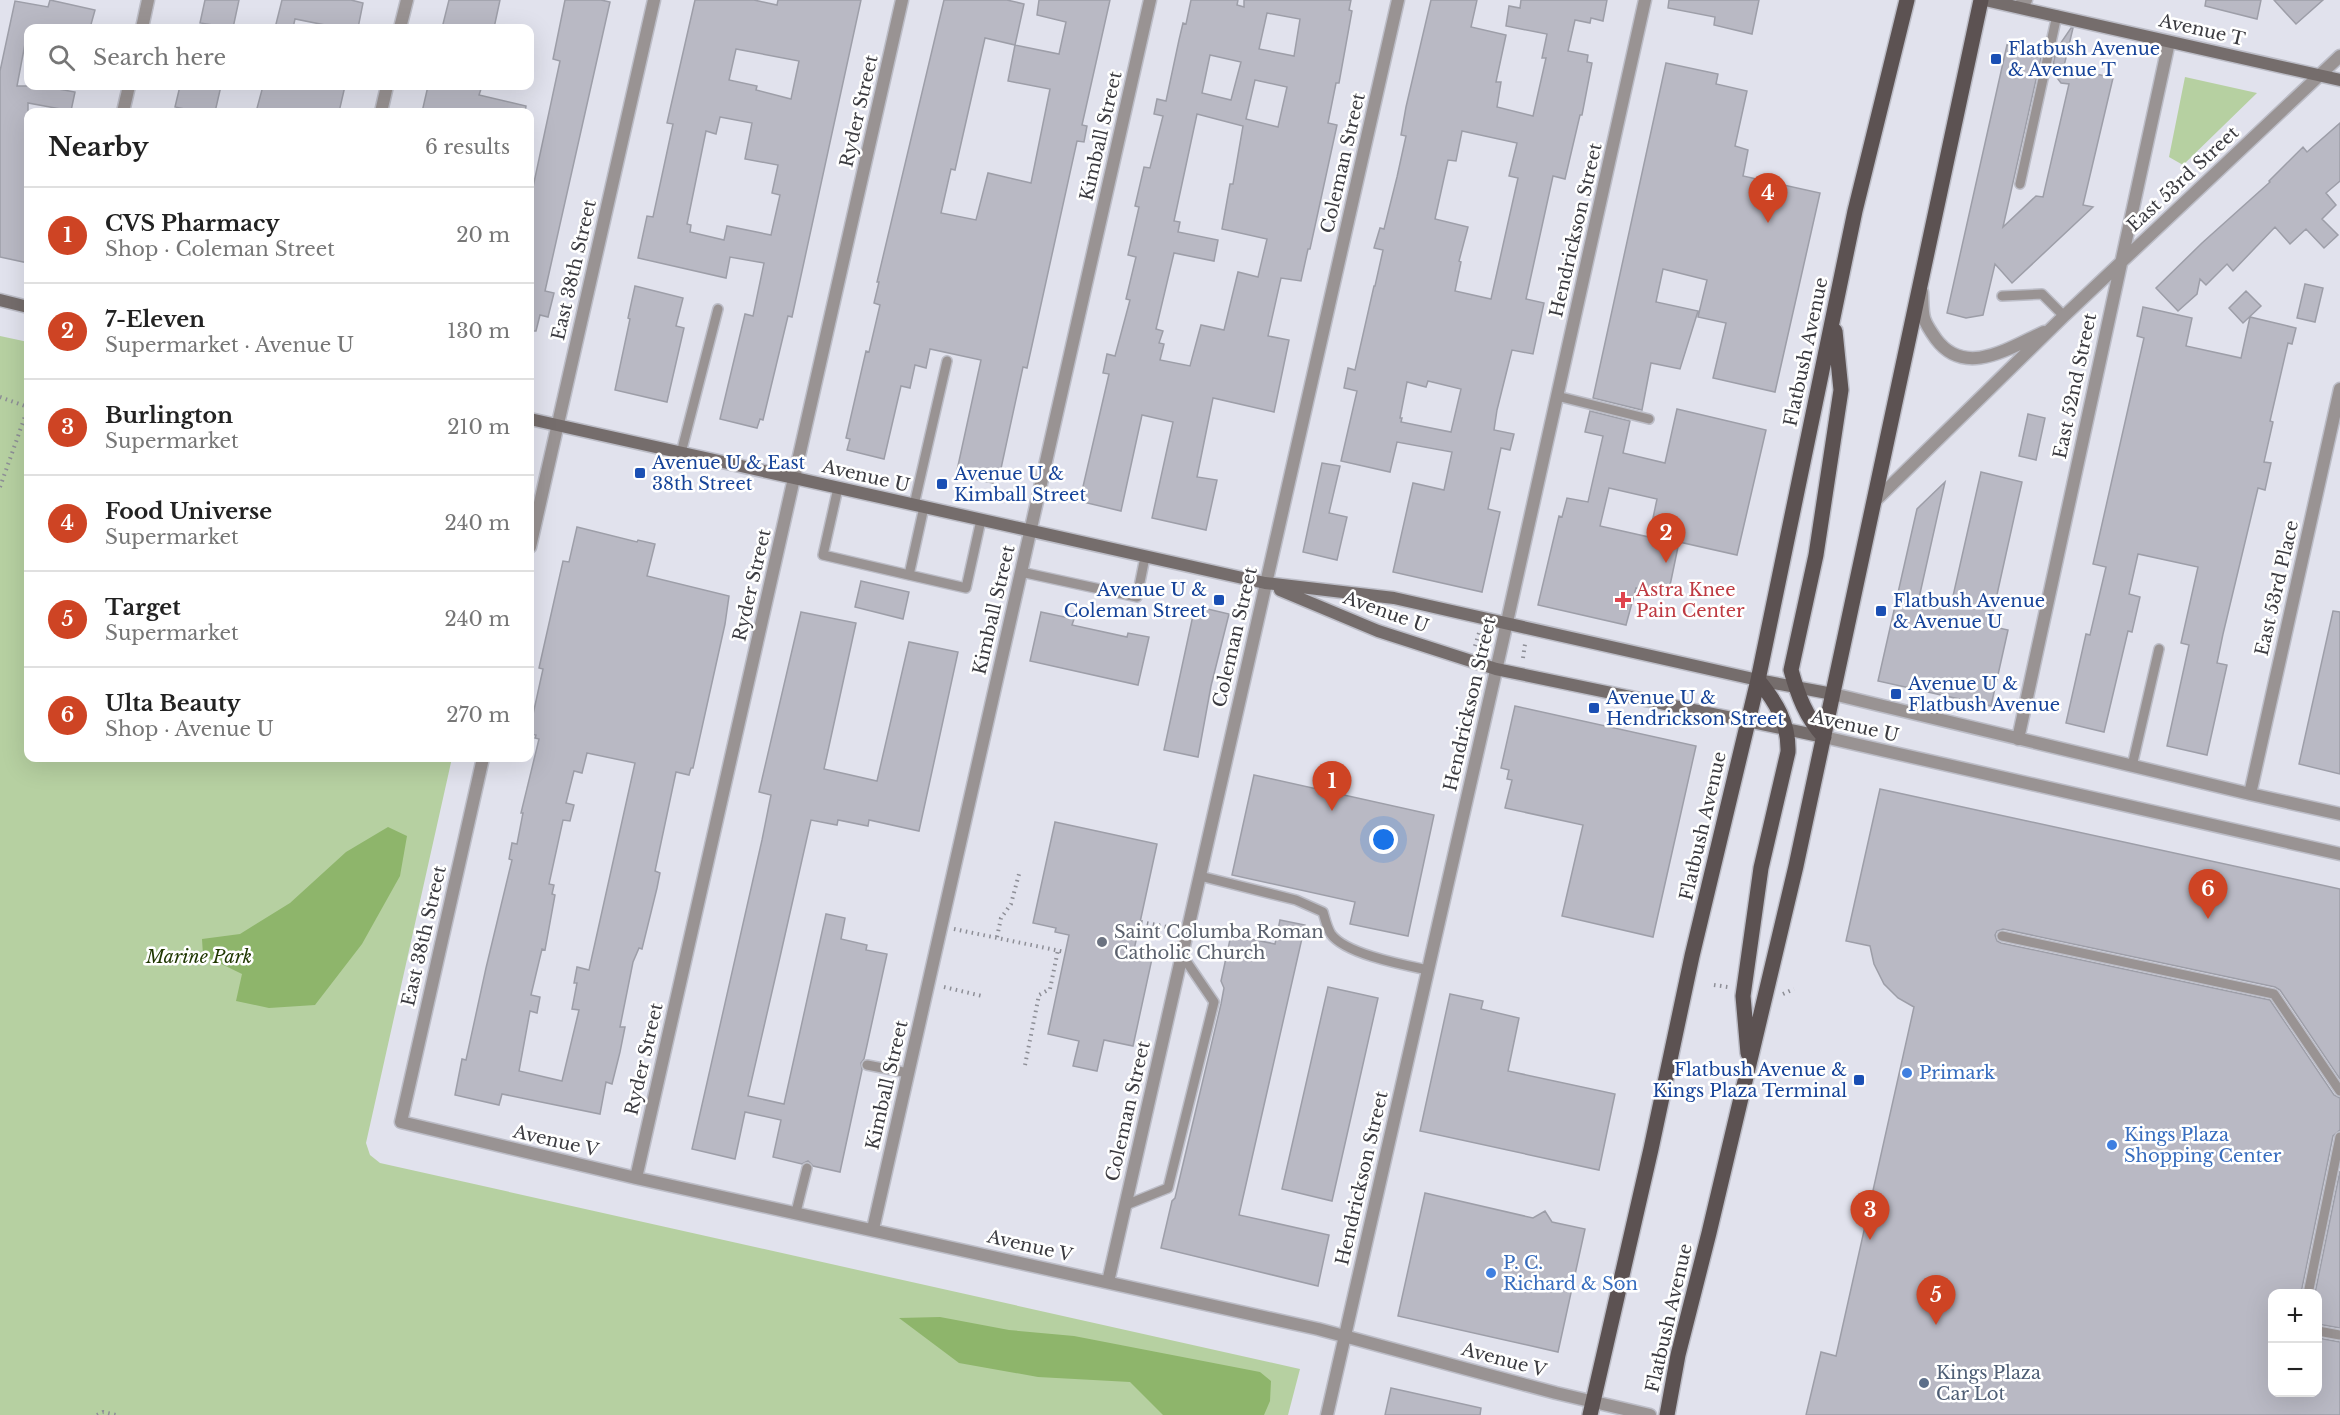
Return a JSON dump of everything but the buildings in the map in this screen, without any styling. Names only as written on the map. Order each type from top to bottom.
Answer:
[{"type":"main road","name":"Flatbush Avenue","points":[[1592,1408],[1692,956],[1758,680],[1855,211],[1907,0]]},
{"type":"main road","name":"Flatbush Avenue","points":[[1666,1415],[1678,1355],[1749,1065],[1824,737],[1876,500],[1921,276],[1983,0]]},
{"type":"main road","name":"Avenue T","points":[[1983,0],[2022,3],[2057,15],[2340,80]]},
{"type":"main road","points":[[0,300],[24,306]]},
{"type":"main road","points":[[1824,737],[1809,721],[1795,687],[1791,670],[1816,555],[1841,390],[1834,316]]},
{"type":"main road","name":"Avenue U","points":[[534,420],[1265,583],[1394,598],[1758,680],[1833,694]]},
{"type":"main road","name":"Avenue U","points":[[1265,583],[1378,631],[1496,669],[1824,737]]},
{"type":"main road","points":[[1749,1065],[1743,996],[1761,868],[1788,752],[1786,728],[1775,703],[1758,680]]},
{"type":"street","points":[[143,24],[148,0]]},
{"type":"street","points":[[401,24],[407,0]]},
{"type":"street","name":"East 38th Street","points":[[534,529],[654,0]]},
{"type":"street","name":"Ryder Street","points":[[636,1178],[902,0]]},
{"type":"street","name":"Kimball Street","points":[[873,1229],[1150,0]]},
{"type":"street","name":"Coleman Street","points":[[1108,1282],[1398,0]]},
{"type":"street","name":"Hendrickson Street","points":[[1327,1415],[1645,0]]},
{"type":"street","name":"East 52nd Street","points":[[2018,738],[2169,42]]},
{"type":"street","name":"East 53rd Street","points":[[1876,500],[2050,329],[2340,56]]},
{"type":"street","points":[[124,108],[128,90]]},
{"type":"street","points":[[382,108],[386,90]]},
{"type":"street","name":"East 53rd Street","points":[[1921,276],[1923,320],[1946,351],[1967,360],[1994,354],[2050,329]]},
{"type":"street","name":"East 53rd Place","points":[[2250,794],[2340,389]]},
{"type":"street","name":"Avenue U","points":[[1833,694],[2340,814]]},
{"type":"street","name":"Avenue U","points":[[1824,737],[2340,854]]},
{"type":"street","name":"East 38th Street","points":[[401,1122],[482,762]]},
{"type":"street","name":"Avenue V","points":[[401,1122],[636,1178],[1345,1335],[1592,1408],[1650,1415]]},
{"type":"lane","points":[[2020,184],[2057,15]]},
{"type":"lane","points":[[2002,296],[2042,294],[2064,316]]},
{"type":"lane","points":[[681,453],[718,309]]},
{"type":"lane","points":[[909,575],[919,506],[947,361]]},
{"type":"lane","points":[[1557,396],[1649,418]]},
{"type":"lane","points":[[838,488],[823,555],[966,588],[981,520]]},
{"type":"lane","points":[[1021,572],[1137,597],[1145,557]]},
{"type":"lane","points":[[2132,766],[2159,649]]},
{"type":"lane","points":[[1200,876],[1296,900],[1323,912],[1331,934],[1344,945],[1391,962],[1428,970]]},
{"type":"lane","points":[[2002,936],[2274,994],[2340,1091]]},
{"type":"lane","points":[[1126,1205],[1167,1188],[1214,1002],[1182,955]]},
{"type":"lane","points":[[867,1065],[908,1073]]},
{"type":"lane","points":[[2309,1289],[2340,1137]]},
{"type":"lane","points":[[796,1212],[807,1168]]},
{"type":"lane","points":[[2322,1332],[2340,1335]]},
{"type":"path","points":[[0,398],[24,406]]},
{"type":"path","points":[[0,487],[24,418]]},
{"type":"path","points":[[1474,647],[1479,633]]},
{"type":"path","points":[[1523,658],[1525,644]]},
{"type":"path","points":[[997,937],[1001,918],[1011,904],[1019,874]]},
{"type":"path","points":[[1141,922],[1187,932]]},
{"type":"path","points":[[941,926],[1065,952]]},
{"type":"path","points":[[1025,1065],[1039,994],[1050,989],[1058,950]]},
{"type":"path","points":[[928,983],[982,996]]},
{"type":"path","points":[[1714,985],[1730,988]]},
{"type":"path","points":[[1782,994],[1794,989]]},
{"type":"path","points":[[97,1415],[103,1413],[116,1415]]},
{"type":"green space","points":[[2185,77],[2257,93],[2183,165],[2169,157]]},
{"type":"green space","name":"Marine Park","points":[[0,336],[24,341],[24,762],[451,762],[366,1143],[370,1155],[380,1163],[1300,1369],[1288,1415],[0,1415]]},
{"type":"green space","points":[[388,827],[407,836],[400,876],[362,944],[315,1005],[269,1008],[236,1001],[242,974],[203,955],[202,939],[240,934],[290,903],[346,852]]},
{"type":"green space","points":[[940,1317],[1009,1330],[1074,1336],[1260,1372],[1271,1381],[1270,1401],[1264,1415],[1163,1415],[1130,1382],[1038,1377],[959,1363],[899,1318]]},
{"type":"place","name":"Flatbush Avenue & Avenue T","points":[[1996,59]]},
{"type":"place","name":"Food Universe","points":[[1768,223]]},
{"type":"place","name":"Avenue U & East 38th Street","points":[[640,473]]},
{"type":"place","name":"Avenue U & Kimball Street","points":[[942,484]]},
{"type":"place","name":"7-Eleven","points":[[1666,563]]},
{"type":"place","name":"Avenue U & Coleman Street","points":[[1219,600]]},
{"type":"place","name":"Astra Knee Pain Center","points":[[1623,600]]},
{"type":"place","name":"Flatbush Avenue & Avenue U","points":[[1881,611]]},
{"type":"place","name":"Avenue U & Flatbush Avenue","points":[[1896,694]]},
{"type":"place","name":"Avenue U & Hendrickson Street","points":[[1594,708]]},
{"type":"place","name":"CVS Pharmacy","points":[[1332,811]]},
{"type":"place","name":"Ulta Beauty","points":[[2208,919]]},
{"type":"place","name":"Saint Columba Roman Catholic Church","points":[[1102,942]]},
{"type":"place","name":"Primark","points":[[1907,1073]]},
{"type":"place","name":"Flatbush Avenue & Kings Plaza Terminal","points":[[1859,1080]]},
{"type":"place","name":"Kings Plaza Shopping Center","points":[[2112,1145]]},
{"type":"place","name":"Burlington","points":[[1870,1240]]},
{"type":"place","name":"P. C. Richard & Son","points":[[1491,1273]]},
{"type":"place","name":"Target","points":[[1936,1325]]},
{"type":"place","name":"Kings Plaza Car Lot","points":[[1924,1383]]}]
